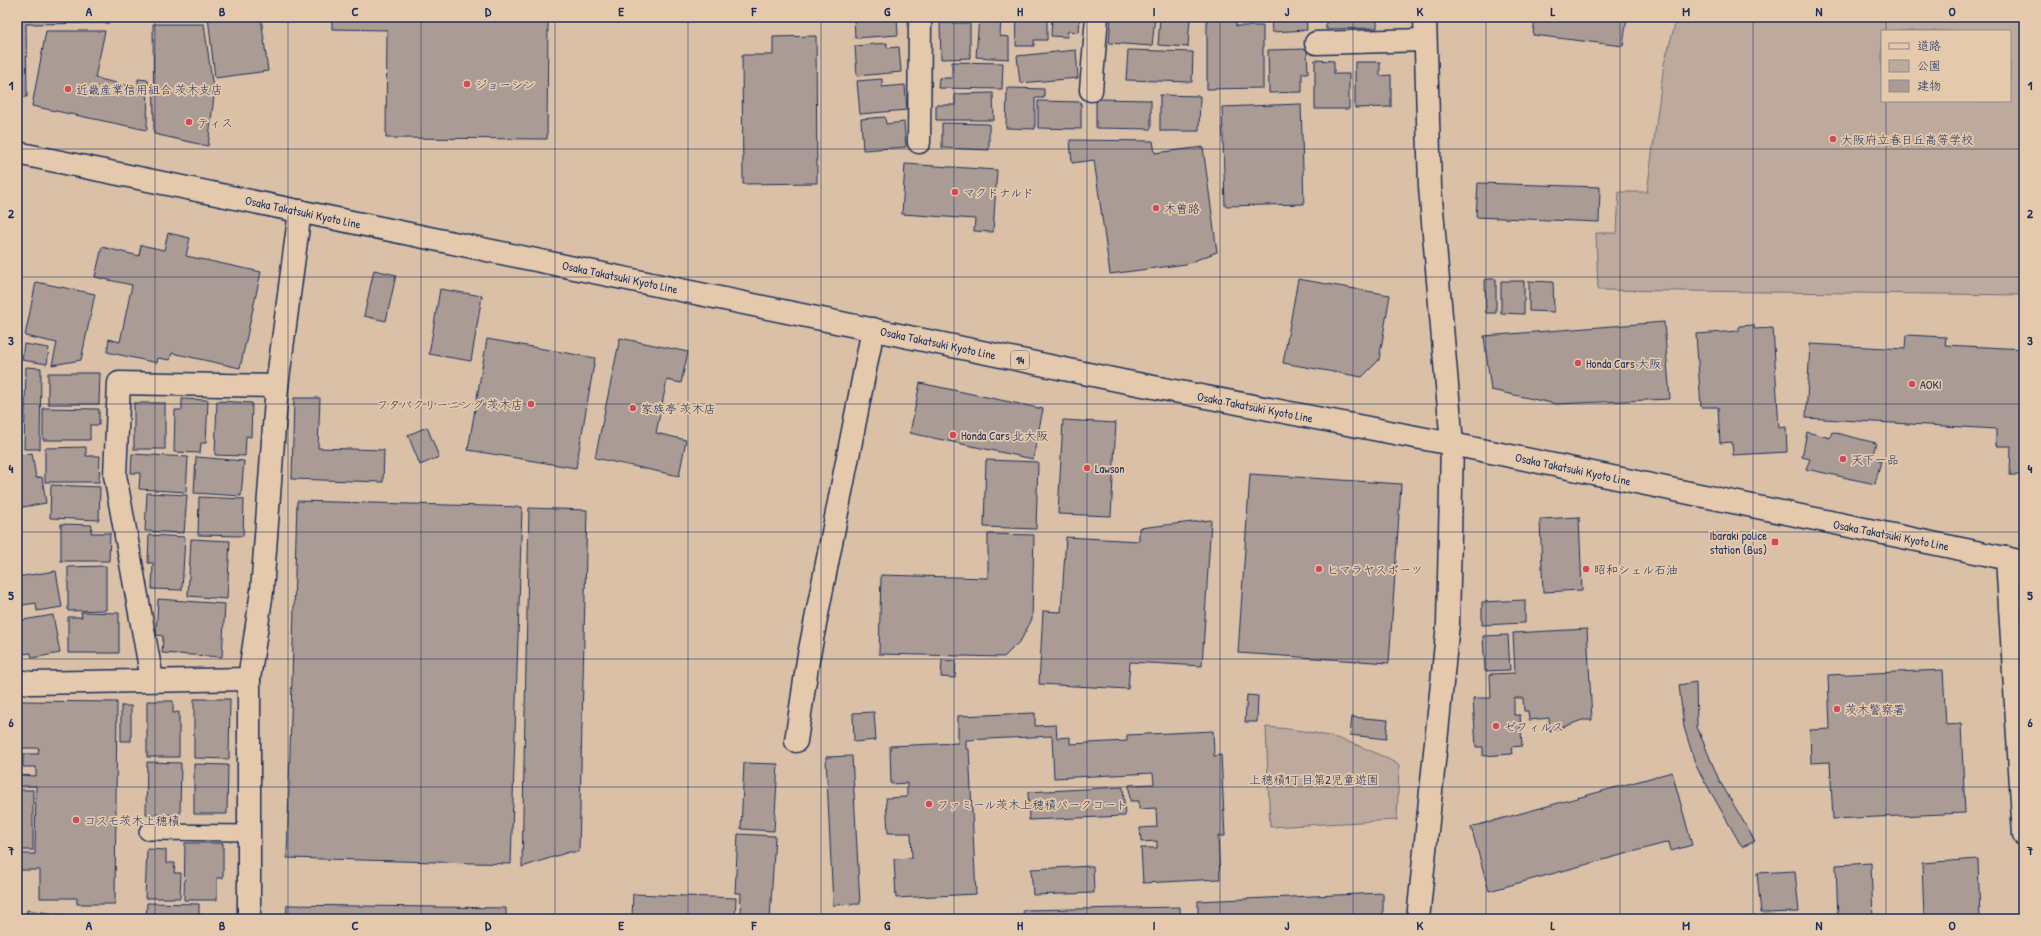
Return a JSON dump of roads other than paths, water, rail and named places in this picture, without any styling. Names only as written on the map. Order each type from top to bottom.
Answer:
[{"type":"street","points":[[919,142],[920,20],[922,17]]},
{"type":"street","points":[[1091,90],[1097,17]]},
{"type":"street","points":[[1418,919],[1448,624],[1452,444],[1430,187],[1425,17]]},
{"type":"street","points":[[1316,43],[1425,40]]},
{"type":"street","name":"Osaka Takatsuki Kyoto Line","points":[[17,153],[1122,381],[1452,444],[2016,560]]},
{"type":"street","points":[[249,919],[249,679],[262,591],[277,386],[300,211]]},
{"type":"street","points":[[796,741],[808,660],[873,329]]},
{"type":"street","points":[[152,679],[115,475],[119,383],[277,386]]},
{"type":"street","points":[[2016,560],[2024,835]]},
{"type":"street","points":[[17,681],[31,683],[152,679],[249,679]]},
{"type":"lane","points":[[147,832],[249,833]]},
{"type":"place","name":"ジョーシン","points":[[467,84]]},
{"type":"place","name":"近畿産業信用組合 茨木支店","points":[[68,89]]},
{"type":"place","name":"ティス","points":[[189,122]]},
{"type":"place","name":"大阪府立春日丘高等学校","points":[[1833,139]]},
{"type":"place","name":"マクドナルド","points":[[955,192]]},
{"type":"place","name":"木曽路","points":[[1156,208]]},
{"type":"place","name":"Honda Cars 大阪","points":[[1578,363]]},
{"type":"place","name":"AOKI","points":[[1912,384]]},
{"type":"place","name":"フタバクリーニング 茨木店","points":[[531,404]]},
{"type":"place","name":"家族亭 茨木店","points":[[633,408]]},
{"type":"place","name":"Honda Cars 北大阪","points":[[953,435]]},
{"type":"place","name":"天下一品","points":[[1843,459]]},
{"type":"place","name":"Lawson","points":[[1087,468]]},
{"type":"place","name":"Ibaraki police station (Bus)","points":[[1775,542]]},
{"type":"place","name":"ヒマラヤスポーツ","points":[[1319,569]]},
{"type":"place","name":"昭和シェル石油","points":[[1586,569]]},
{"type":"place","name":"茨木警察署","points":[[1837,709]]},
{"type":"place","name":"ゼフィルス","points":[[1496,726]]},
{"type":"place","name":"ファミール茨木上穂積パークコート","points":[[929,804]]},
{"type":"place","name":"コスモ茨木上穂積","points":[[76,820]]},
{"type":"park label","name":"上穂積1丁目第2児童遊園","points":[[1314,779]]}]
